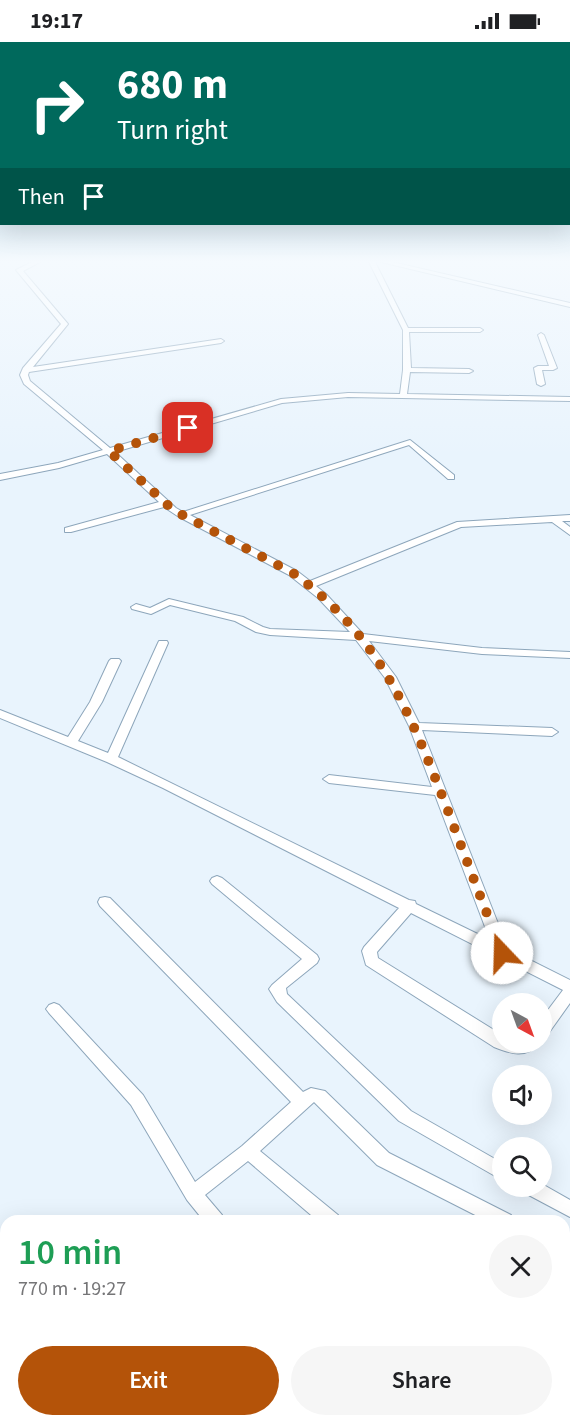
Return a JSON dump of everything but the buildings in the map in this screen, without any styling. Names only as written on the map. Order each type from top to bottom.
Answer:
[{"type":"street","points":[[63,327],[26,370],[24,375],[27,382],[182,515],[293,573],[310,585],[360,637],[390,677],[416,726],[502,953]]},
{"type":"street","points":[[403,396],[407,370],[404,327]]},
{"type":"street","points":[[406,330],[480,330]]},
{"type":"street","points":[[541,335],[553,368],[538,368],[541,384]]},
{"type":"street","points":[[26,370],[221,341]]},
{"type":"street","points":[[407,370],[469,371]]},
{"type":"street","points":[[0,477],[109,451],[281,401],[348,395],[570,399]]},
{"type":"street","points":[[558,399],[570,409]]},
{"type":"street","points":[[182,515],[410,442],[451,477]]},
{"type":"street","points":[[68,530],[167,503]]},
{"type":"street","points":[[310,585],[460,524],[570,518]]},
{"type":"street","points":[[554,519],[570,532]]},
{"type":"street","points":[[136,607],[152,611],[169,602],[239,619],[260,630],[570,656]]},
{"type":"street","points":[[111,759],[163,643]]},
{"type":"street","points":[[71,743],[96,702],[115,661]]},
{"type":"street","points":[[0,714],[111,759],[410,905],[570,987]]},
{"type":"street","points":[[416,726],[552,732]]},
{"type":"street","points":[[329,779],[441,792]]},
{"type":"street","points":[[217,881],[312,959],[280,984],[277,989],[278,994],[405,1116],[492,1166]]},
{"type":"street","points":[[105,902],[302,1102]]},
{"type":"street","points":[[410,905],[369,951],[371,961],[492,1037]]},
{"type":"street","points":[[552,1016],[570,992]]},
{"type":"street","points":[[54,1008],[137,1100],[193,1194],[211,1215]]},
{"type":"street","points":[[193,1194],[311,1095],[319,1096],[383,1159],[493,1215]]},
{"type":"street","points":[[248,1150],[325,1215]]},
{"type":"street","points":[[549,1197],[570,1209]]},
{"type":"route","points":[[188,428],[109,451],[173,510],[202,528],[293,573],[310,585],[360,637],[390,677],[416,726],[502,953]]}]
